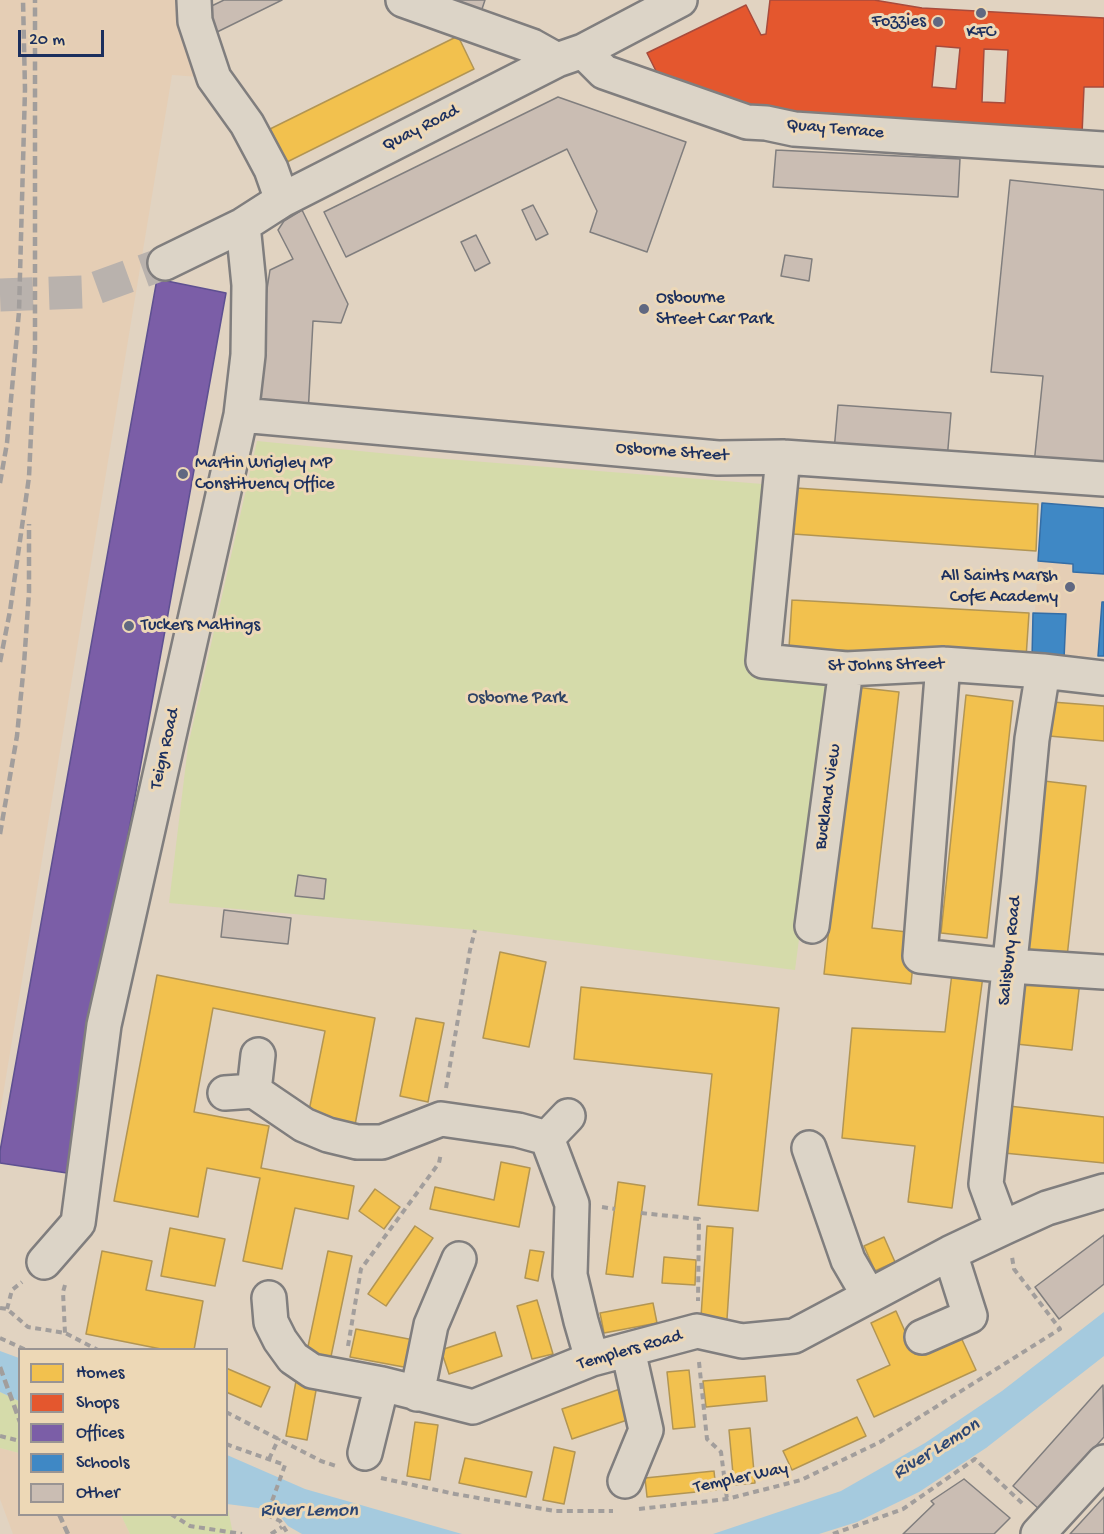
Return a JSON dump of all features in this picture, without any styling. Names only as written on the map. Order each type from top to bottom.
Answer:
[{"type":"street","points":[[195,0],[195,21],[214,78],[247,124],[271,169],[282,200]]},
{"type":"street","name":"Quay Terrace","points":[[403,0],[523,43],[570,55],[604,72],[747,122],[766,123],[794,129],[1104,149]]},
{"type":"street","name":"Quay Road","points":[[165,263],[243,225],[282,200],[680,0]]},
{"type":"street","name":"Teign Road","points":[[44,1262],[78,1223],[104,1025],[241,415],[248,355],[249,320],[249,285],[243,225]]},
{"type":"street","name":"Osborne Street","points":[[241,415],[718,458],[783,457],[1104,479]]},
{"type":"street","name":"St Johns Street","points":[[783,457],[764,661],[846,669],[943,664],[1104,678]]},
{"type":"street","points":[[943,664],[920,956],[1010,966],[1104,972]]},
{"type":"street","name":"Buckland View","points":[[812,926],[846,669]]},
{"type":"street","name":"Salisbury Road","points":[[1005,1227],[987,1184],[1032,739],[1043,671]]},
{"type":"street","points":[[258,1055],[239,1092],[304,1125],[328,1135],[357,1142],[382,1142],[441,1119],[518,1130],[557,1127],[572,1204],[570,1275],[592,1359]]},
{"type":"street","points":[[809,1148],[848,1260],[869,1296]]},
{"type":"street","name":"Templers Road","points":[[269,1298],[271,1322],[280,1340],[293,1358],[312,1371],[382,1384],[473,1407],[592,1359],[697,1331],[742,1341],[794,1336],[950,1253],[1005,1227],[1047,1208],[1104,1191]]},
{"type":"street","points":[[922,1337],[970,1316],[950,1253]]},
{"type":"street","points":[[417,1394],[431,1325],[459,1259]]},
{"type":"street","points":[[625,1500],[646,1430],[628,1350]]},
{"type":"street","points":[[359,1465],[382,1384]]},
{"type":"street","points":[[1042,1529],[1104,1462]]},
{"type":"path","points":[[342,1377],[361,1269],[439,1163],[444,1136],[438,1135],[475,930]]},
{"type":"path","points":[[641,1213],[699,1219],[697,1331],[707,1439],[721,1452],[727,1499]]},
{"type":"path","name":"Templer Way","points":[[228,1414],[321,1461],[359,1465],[455,1494],[555,1511],[625,1500],[727,1499],[801,1480],[880,1442],[1060,1329],[1014,1269],[1005,1227]]},
{"type":"path","points":[[0,1308],[7,1309],[28,1327],[65,1333],[94,1348]]},
{"type":"path","points":[[0,1338],[22,1348]]},
{"type":"path","points":[[0,1436],[18,1440]]},
{"type":"path","points":[[269,1459],[279,1438]]},
{"type":"path","points":[[228,1445],[285,1465],[267,1515],[280,1521],[288,1534]]},
{"type":"path","points":[[833,1534],[903,1509],[975,1459],[1042,1529]]},
{"type":"path","points":[[173,1516],[190,1526],[242,1534]]},
{"type":"path","points":[[271,1534],[282,1527]]},
{"type":"shaded area","points":[[0,0],[182,0],[200,77],[172,75],[0,1113]]},
{"type":"shaded area","name":"All Saints Marsh CofE Academy","points":[[1042,503],[1104,508],[1104,656],[1064,659],[1032,658]]},
{"type":"shaded area","points":[[0,1448],[18,1453],[18,1516],[121,1516],[130,1534],[13,1534],[0,1499]]},
{"type":"green space","name":"Osborne Park","points":[[257,441],[421,457],[763,484],[752,668],[832,683],[795,970],[475,930],[169,903],[188,746]]},
{"type":"green space","points":[[0,1392],[18,1401],[18,1453],[0,1448]]},
{"type":"green space","points":[[228,1509],[233,1534],[130,1534],[121,1516],[228,1516]]},
{"type":"water","name":"River Lemon","points":[[1104,1312],[1104,1356],[986,1448],[919,1492],[857,1522],[819,1534],[713,1534],[841,1491],[925,1443],[1002,1391]]},
{"type":"water","points":[[0,1351],[18,1358],[18,1401],[0,1392]]},
{"type":"water","name":"River Lemon","points":[[228,1455],[305,1489],[462,1534],[302,1534],[288,1526],[280,1516],[258,1508],[228,1504]]},
{"type":"building: Homes","points":[[458,36],[474,69],[287,162],[270,129]]},
{"type":"building: Homes","points":[[796,488],[1038,504],[1036,551],[793,534]]},
{"type":"building: Homes","points":[[792,600],[1029,613],[1026,658],[789,648]]},
{"type":"building: Homes","points":[[855,687],[899,692],[872,928],[916,933],[911,984],[824,974]]},
{"type":"building: Homes","points":[[966,695],[1013,701],[987,938],[941,933]]},
{"type":"building: Homes","points":[[1052,702],[1104,706],[1104,741],[1049,736]]},
{"type":"building: Homes","points":[[1044,781],[1086,786],[1066,966],[1024,961]]},
{"type":"building: Homes","points":[[500,952],[546,962],[529,1047],[483,1038]]},
{"type":"building: Homes","points":[[952,973],[983,976],[952,1208],[908,1202],[915,1146],[842,1138],[852,1028],[945,1032]]},
{"type":"building: Homes","points":[[157,975],[375,1018],[355,1125],[308,1116],[325,1031],[213,1008],[194,1112],[269,1126],[261,1168],[354,1186],[348,1219],[295,1208],[282,1269],[243,1261],[260,1178],[207,1168],[198,1217],[114,1201]]},
{"type":"building: Homes","points":[[1024,975],[1080,981],[1072,1050],[1016,1044]]},
{"type":"building: Homes","points":[[581,987],[779,1008],[758,1211],[698,1205],[712,1074],[574,1059]]},
{"type":"building: Homes","points":[[416,1018],[444,1023],[428,1102],[400,1096]]},
{"type":"building: Homes","points":[[1009,1106],[1104,1117],[1104,1163],[1004,1153]]},
{"type":"building: Homes","points":[[501,1162],[530,1168],[519,1227],[430,1209],[435,1187],[494,1200]]},
{"type":"building: Homes","points":[[618,1182],[645,1186],[633,1277],[606,1274]]},
{"type":"building: Homes","points":[[375,1189],[400,1207],[384,1229],[359,1211]]},
{"type":"building: Homes","points":[[415,1226],[433,1238],[386,1306],[368,1294]]},
{"type":"building: Homes","points":[[707,1226],[733,1228],[727,1319],[701,1317]]},
{"type":"building: Homes","points":[[170,1228],[225,1239],[215,1286],[161,1276]]},
{"type":"building: Homes","points":[[884,1237],[895,1262],[875,1271],[864,1246]]},
{"type":"building: Homes","points":[[530,1250],[544,1252],[538,1281],[525,1278]]},
{"type":"building: Homes","points":[[102,1251],[152,1261],[146,1290],[203,1301],[194,1348],[156,1348],[86,1334]]},
{"type":"building: Homes","points":[[328,1251],[352,1256],[329,1366],[305,1361]]},
{"type":"building: Homes","points":[[664,1257],[696,1260],[695,1285],[662,1283]]},
{"type":"building: Homes","points":[[537,1300],[553,1354],[532,1359],[517,1306]]},
{"type":"building: Homes","points":[[653,1303],[657,1323],[604,1333],[600,1313]]},
{"type":"building: Homes","points":[[896,1311],[915,1354],[959,1333],[976,1370],[874,1417],[857,1380],[890,1365],[871,1323]]},
{"type":"building: Homes","points":[[356,1329],[414,1340],[409,1368],[350,1357]]},
{"type":"building: Homes","points":[[495,1332],[502,1356],[449,1374],[441,1350]]},
{"type":"building: Homes","points":[[228,1369],[270,1387],[261,1407],[228,1393]]},
{"type":"building: Homes","points":[[689,1370],[695,1427],[673,1429],[667,1372]]},
{"type":"building: Homes","points":[[765,1376],[767,1401],[706,1407],[703,1381]]},
{"type":"building: Homes","points":[[296,1381],[317,1385],[307,1440],[286,1436]]},
{"type":"building: Homes","points":[[623,1388],[633,1418],[572,1439],[562,1409]]},
{"type":"building: Homes","points":[[857,1417],[866,1436],[792,1470],[783,1451]]},
{"type":"building: Homes","points":[[415,1422],[438,1425],[430,1480],[407,1476]]},
{"type":"building: Homes","points":[[750,1428],[755,1483],[734,1485],[729,1430]]},
{"type":"building: Homes","points":[[554,1447],[575,1452],[564,1504],[543,1500]]},
{"type":"building: Homes","points":[[465,1458],[532,1472],[526,1497],[459,1483]]},
{"type":"building: Homes","points":[[714,1471],[716,1490],[647,1497],[645,1478]]},
{"type":"building: Shops","points":[[770,0],[874,0],[922,8],[1104,18],[1104,87],[1084,87],[1082,135],[774,115],[659,77],[647,53],[746,5],[761,35],[766,34]],"holes":[[[936,46],[960,48],[956,89],[932,87]],[[984,49],[1008,50],[1005,103],[982,102]]]},
{"type":"building: Offices","points":[[157,279],[226,293],[67,1173],[0,1163],[0,1151]]},
{"type":"building: Schools","points":[[1042,503],[1104,508],[1104,574],[1073,572],[1073,564],[1038,561]]},
{"type":"building: Schools","points":[[1102,602],[1104,602],[1104,656],[1098,656]]},
{"type":"building: Schools","points":[[1033,613],[1066,614],[1064,659],[1032,658]]},
{"type":"building: Other","points":[[224,0],[282,0],[211,35],[199,12]]},
{"type":"building: Other","points":[[429,0],[485,0],[479,18]]},
{"type":"building: Other","points":[[558,97],[686,142],[647,252],[590,232],[597,211],[567,149],[346,257],[324,212]]},
{"type":"building: Other","points":[[776,150],[960,159],[958,197],[773,187]]},
{"type":"building: Other","points":[[1010,180],[1104,190],[1104,471],[1034,464],[1043,376],[991,372]]},
{"type":"building: Other","points":[[533,205],[548,234],[536,240],[522,210]]},
{"type":"building: Other","points":[[302,210],[348,304],[341,323],[313,321],[308,415],[248,410],[270,270],[293,259],[278,230],[284,221]]},
{"type":"building: Other","points":[[476,235],[490,263],[475,271],[461,242]]},
{"type":"building: Other","points":[[785,255],[812,259],[809,281],[781,276]]},
{"type":"building: Other","points":[[838,405],[951,413],[947,460],[834,451]]},
{"type":"building: Other","points":[[298,875],[326,879],[324,899],[295,896]]},
{"type":"building: Other","points":[[224,910],[291,918],[288,944],[221,937]]},
{"type":"building: Other","points":[[1104,1235],[1104,1284],[1059,1319],[1035,1287]]},
{"type":"building: Other","points":[[1103,1385],[1104,1437],[1039,1509],[1013,1486]]},
{"type":"building: Other","points":[[964,1479],[1010,1518],[994,1534],[903,1534],[934,1504],[931,1501]]},
{"type":"building: Other","points":[[1104,1497],[1104,1534],[1070,1534]]},
{"type":"tunnel","points":[[0,295],[85,292],[165,263]]},
{"type":"railway","points":[[0,483],[7,443],[19,312],[25,89],[23,0]]},
{"type":"railway","points":[[0,662],[10,611],[29,477],[35,348],[35,0]]},
{"type":"railway","points":[[0,834],[17,736],[24,664],[29,592],[29,524]]},
{"type":"railway","points":[[0,1367],[18,1416]]},
{"type":"railway","points":[[60,1516],[68,1534]]},
{"type":"place","name":"KFC","points":[[981,13]]},
{"type":"place","name":"Fozzies","points":[[938,22]]},
{"type":"place","name":"Osbourne Street Car Park","points":[[644,309]]},
{"type":"place","name":"Martin Wrigley MP Constituency Office","points":[[183,474]]},
{"type":"place","name":"All Saints Marsh CofE Academy","points":[[1070,587]]},
{"type":"place","name":"Tuckers Maltings","points":[[129,626]]}]
